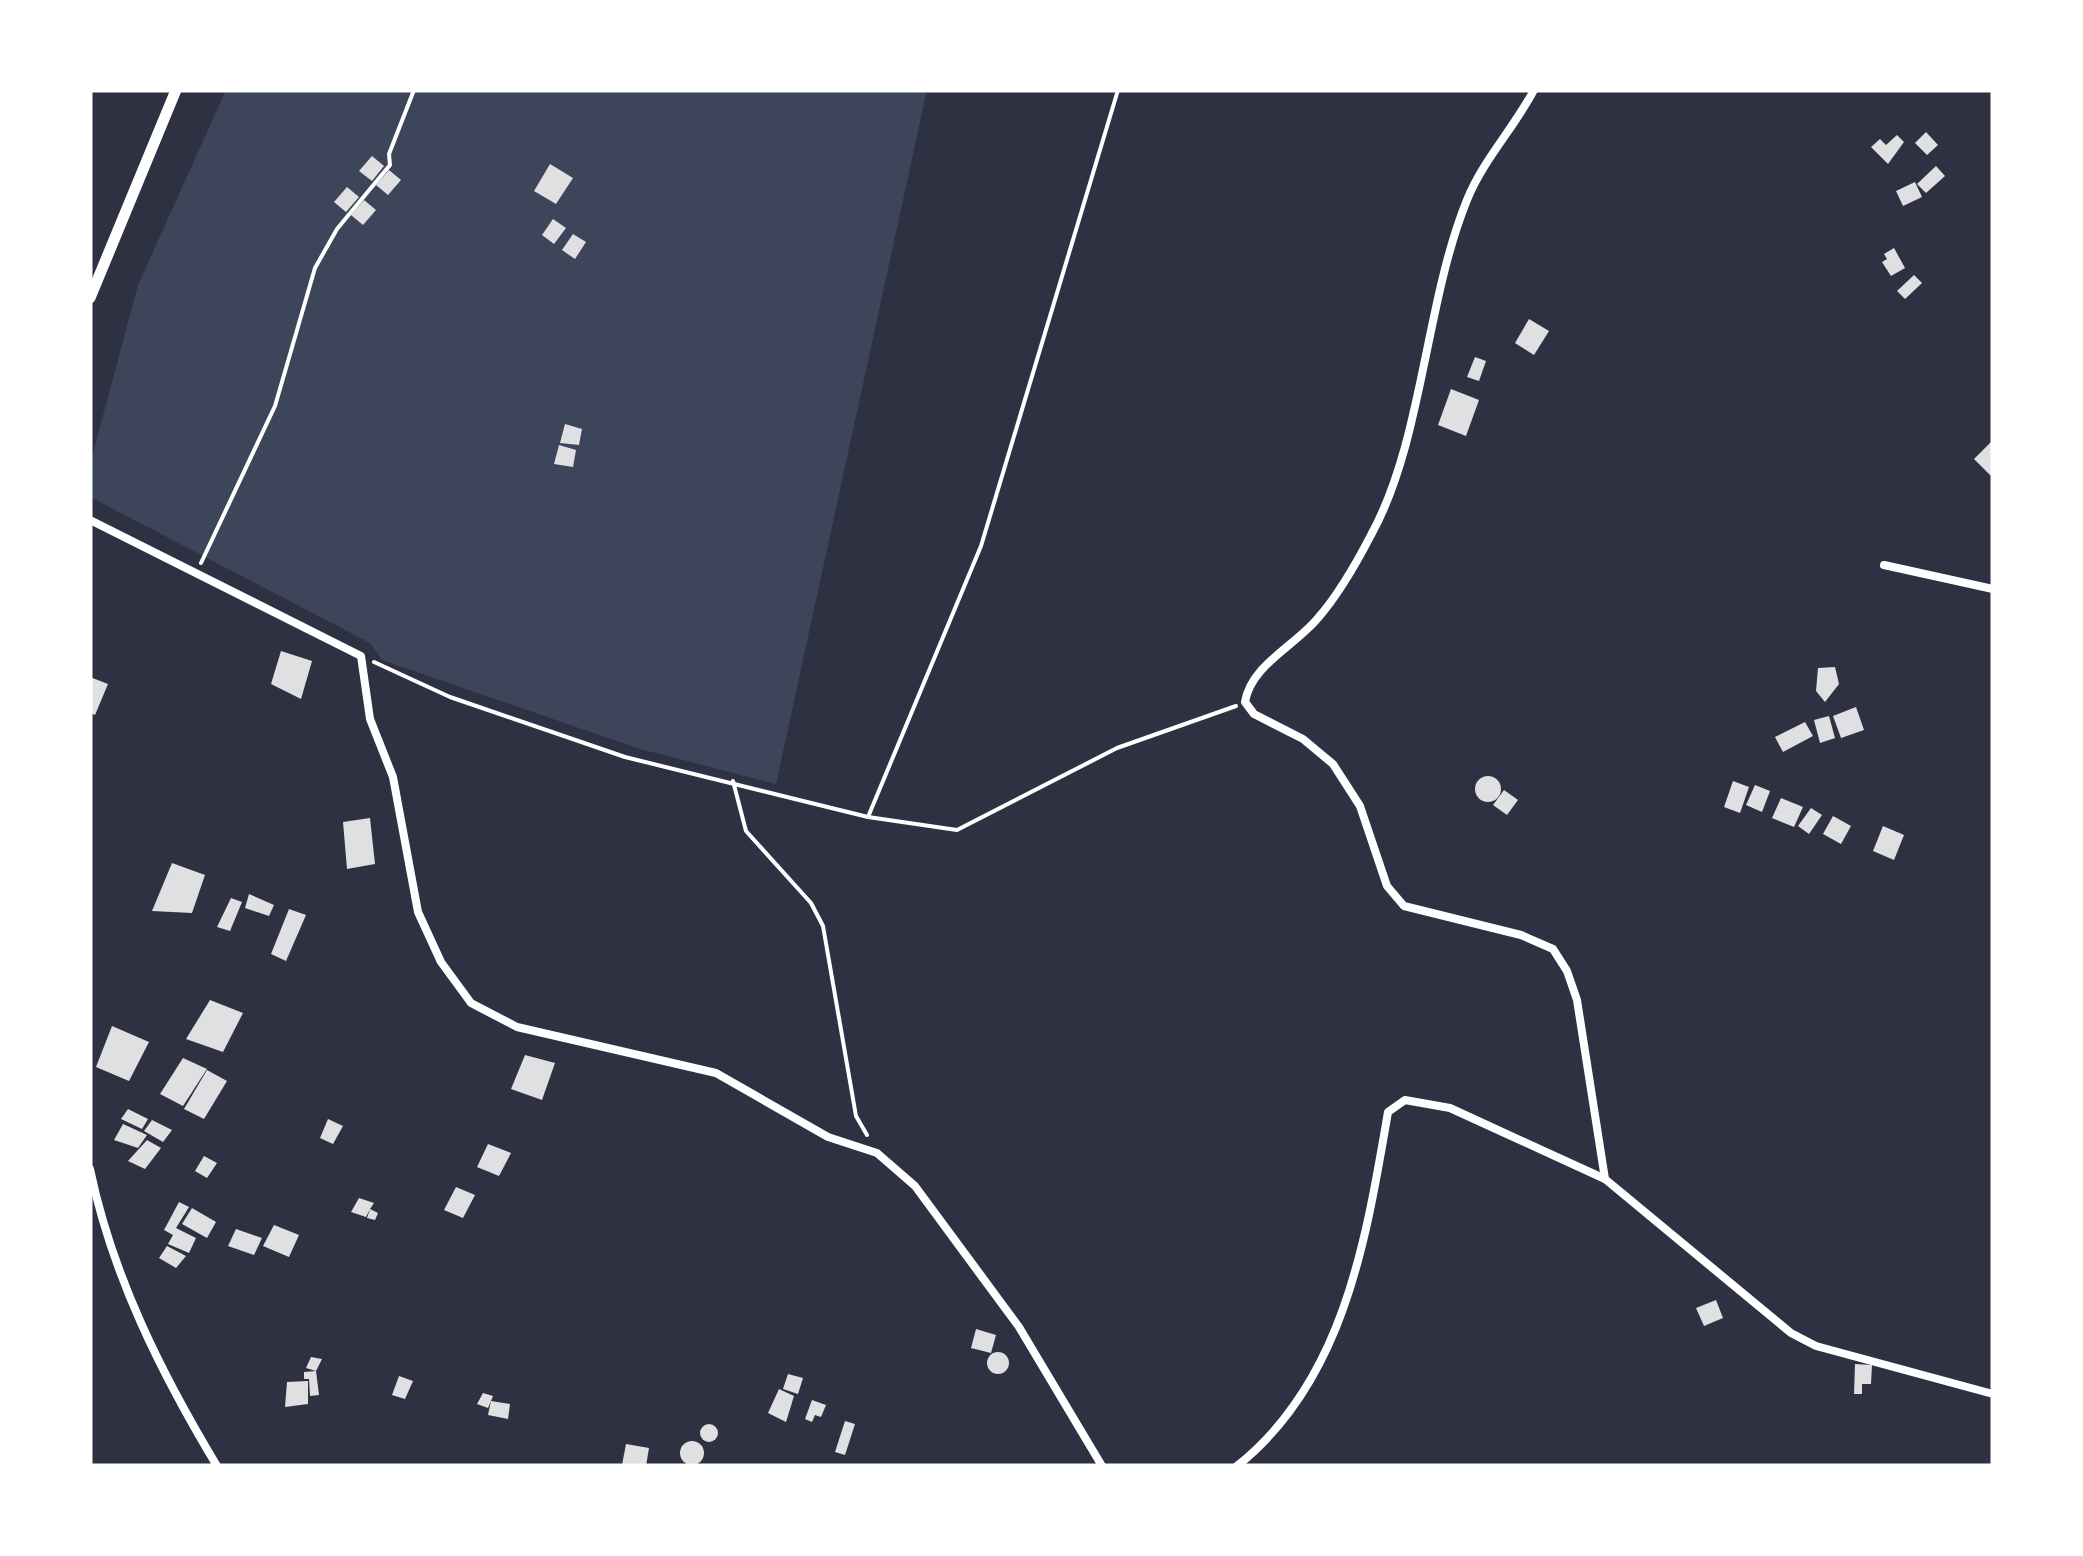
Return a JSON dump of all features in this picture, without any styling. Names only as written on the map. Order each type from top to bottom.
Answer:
[{"type":"main road","points":[[90,298],[176,90]]},
{"type":"street","points":[[1534,90],[1467,199],[1424,349],[1400,465],[1373,532],[1326,607],[1248,688],[1246,702],[1254,714],[1303,740],[1333,764],[1360,806],[1387,886],[1404,906],[1520,935],[1553,949],[1567,970],[1577,1000],[1605,1179]]},
{"type":"street","points":[[90,520],[360,656],[370,718],[393,777],[418,912],[441,962],[471,1003],[517,1027],[716,1073],[828,1137],[877,1153],[915,1186],[1019,1327],[1102,1466]]},
{"type":"street","points":[[1884,564],[1993,589]]},
{"type":"street","points":[[1237,1466],[1272,1438],[1308,1389],[1348,1299],[1369,1224],[1388,1112],[1406,1100],[1450,1108],[1605,1179],[1791,1334],[1816,1346],[1993,1394]]},
{"type":"street","points":[[90,1169],[103,1232],[118,1274],[217,1466]]},
{"type":"path","points":[[196,574],[275,406],[316,268],[337,229],[390,165],[389,154],[414,90]]},
{"type":"path","points":[[868,817],[981,546],[1118,90]]},
{"type":"path","points":[[360,656],[450,696],[625,757],[868,817],[957,830],[1118,748],[1246,702]]},
{"type":"path","points":[[734,782],[746,831],[811,902],[823,926],[856,1116],[877,1153]]},
{"type":"shaded area","points":[[226,90],[927,90],[776,784],[640,749],[382,660],[370,643],[90,497],[90,464],[138,285]]},
{"type":"building","points":[[1926,132],[1938,145],[1927,155],[1915,143]]},
{"type":"building","points":[[1897,135],[1904,142],[1888,164],[1871,147],[1880,139],[1886,145]]},
{"type":"building","points":[[372,156],[384,166],[372,181],[359,171]]},
{"type":"building","points":[[550,164],[573,178],[556,204],[534,191]]},
{"type":"building","points":[[1936,166],[1945,176],[1926,193],[1917,184]]},
{"type":"building","points":[[389,170],[401,180],[388,195],[376,185]]},
{"type":"building","points":[[1915,182],[1922,197],[1903,206],[1896,191]]},
{"type":"building","points":[[347,187],[359,197],[346,212],[334,202]]},
{"type":"building","points":[[364,200],[376,210],[363,225],[351,215]]},
{"type":"building","points":[[553,219],[566,228],[554,244],[542,235]]},
{"type":"building","points":[[573,234],[586,242],[575,259],[562,250]]},
{"type":"building","points":[[1894,248],[1905,268],[1891,276],[1882,262],[1887,259],[1884,254]]},
{"type":"building","points":[[1914,275],[1922,283],[1905,299],[1897,291]]},
{"type":"building","points":[[1529,319],[1549,331],[1534,355],[1515,343]]},
{"type":"building","points":[[1475,357],[1486,361],[1479,381],[1467,377]]},
{"type":"building","points":[[1451,389],[1479,400],[1466,436],[1438,425]]},
{"type":"building","points":[[565,424],[582,429],[579,445],[560,443]]},
{"type":"building","points":[[1993,440],[1993,478],[1974,459]]},
{"type":"building","points":[[559,445],[576,450],[573,467],[554,464]]},
{"type":"building","points":[[281,651],[312,661],[301,699],[271,684]]},
{"type":"building","points":[[1835,667],[1839,684],[1825,702],[1816,691],[1818,668]]},
{"type":"building","points":[[90,677],[108,684],[95,715],[90,713]]},
{"type":"building","points":[[1856,707],[1864,730],[1841,738],[1833,716]]},
{"type":"building","points":[[1829,716],[1835,738],[1820,743],[1814,720]]},
{"type":"building","points":[[1805,722],[1813,736],[1783,752],[1775,737]]},
{"type":"building","points":[[1488,776],[1497,780],[1501,789],[1497,798],[1488,802],[1479,798],[1475,789],[1479,780]]},
{"type":"building","points":[[1733,781],[1749,787],[1740,813],[1724,807]]},
{"type":"building","points":[[1755,785],[1770,791],[1762,812],[1746,805]]},
{"type":"building","points":[[1504,790],[1518,800],[1507,815],[1493,805]]},
{"type":"building","points":[[1781,798],[1803,807],[1794,827],[1772,818]]},
{"type":"building","points":[[1811,808],[1822,815],[1809,834],[1798,826]]},
{"type":"building","points":[[1833,816],[1851,826],[1841,844],[1823,834]]},
{"type":"building","points":[[370,818],[375,864],[347,869],[343,822]]},
{"type":"building","points":[[1883,826],[1904,835],[1894,860],[1873,851]]},
{"type":"building","points":[[172,863],[205,875],[192,913],[152,911]]},
{"type":"building","points":[[249,894],[274,905],[269,916],[245,908]]},
{"type":"building","points":[[231,898],[242,902],[230,931],[217,927]]},
{"type":"building","points":[[289,909],[306,915],[286,961],[271,954]]},
{"type":"building","points":[[210,1000],[243,1013],[223,1052],[186,1039]]},
{"type":"building","points":[[112,1026],[149,1042],[129,1081],[96,1067]]},
{"type":"building","points":[[525,1055],[555,1063],[542,1100],[511,1089]]},
{"type":"building","points":[[183,1058],[207,1069],[183,1106],[160,1094]]},
{"type":"building","points":[[207,1070],[227,1081],[204,1119],[184,1109]]},
{"type":"building","points":[[128,1109],[148,1119],[142,1129],[121,1119]]},
{"type":"building","points":[[328,1119],[343,1126],[333,1144],[320,1138]]},
{"type":"building","points":[[152,1120],[172,1130],[163,1142],[144,1131]]},
{"type":"building","points":[[123,1124],[147,1135],[138,1148],[114,1140]]},
{"type":"building","points":[[147,1140],[161,1148],[145,1169],[128,1161]]},
{"type":"building","points":[[488,1144],[511,1153],[499,1176],[477,1167]]},
{"type":"building","points":[[204,1156],[217,1163],[207,1178],[195,1171]]},
{"type":"building","points":[[456,1187],[475,1195],[463,1218],[444,1210]]},
{"type":"building","points":[[359,1198],[374,1203],[366,1217],[351,1212]]},
{"type":"building","points":[[179,1202],[189,1207],[176,1228],[196,1238],[189,1253],[168,1244],[173,1235],[164,1230]]},
{"type":"building","points":[[192,1208],[216,1222],[207,1238],[182,1224]]},
{"type":"building","points":[[370,1209],[378,1213],[375,1220],[367,1218]]},
{"type":"building","points":[[274,1225],[299,1235],[289,1257],[263,1246]]},
{"type":"building","points":[[236,1229],[262,1238],[254,1255],[228,1246]]},
{"type":"building","points":[[167,1246],[186,1256],[176,1268],[159,1258]]},
{"type":"building","points":[[1716,1300],[1723,1318],[1704,1326],[1696,1308]]},
{"type":"building","points":[[976,1329],[996,1335],[991,1353],[971,1348]]},
{"type":"building","points":[[998,1352],[1006,1355],[1006,1371],[998,1374],[990,1371],[987,1363],[990,1355]]},
{"type":"building","points":[[311,1357],[322,1359],[316,1371],[306,1368]]},
{"type":"building","points":[[1855,1364],[1872,1365],[1871,1384],[1862,1384],[1862,1394],[1854,1394]]},
{"type":"building","points":[[316,1371],[319,1395],[310,1396],[309,1379],[304,1379],[304,1372]]},
{"type":"building","points":[[788,1374],[803,1378],[798,1394],[783,1389]]},
{"type":"building","points":[[399,1376],[413,1381],[405,1399],[392,1395]]},
{"type":"building","points":[[308,1381],[308,1404],[285,1407],[287,1382]]},
{"type":"building","points":[[779,1389],[794,1396],[786,1422],[768,1413]]},
{"type":"building","points":[[483,1393],[493,1396],[488,1408],[477,1404]]},
{"type":"building","points":[[812,1400],[826,1405],[821,1417],[815,1415],[812,1422],[805,1419]]},
{"type":"building","points":[[491,1401],[510,1404],[508,1419],[488,1415]]},
{"type":"building","points":[[845,1421],[855,1424],[845,1455],[835,1452]]},
{"type":"building","points":[[709,1424],[718,1433],[709,1442],[700,1433]]},
{"type":"building","points":[[692,1441],[704,1453],[692,1465],[680,1453]]},
{"type":"building","points":[[626,1444],[649,1448],[646,1466],[622,1465]]}]
